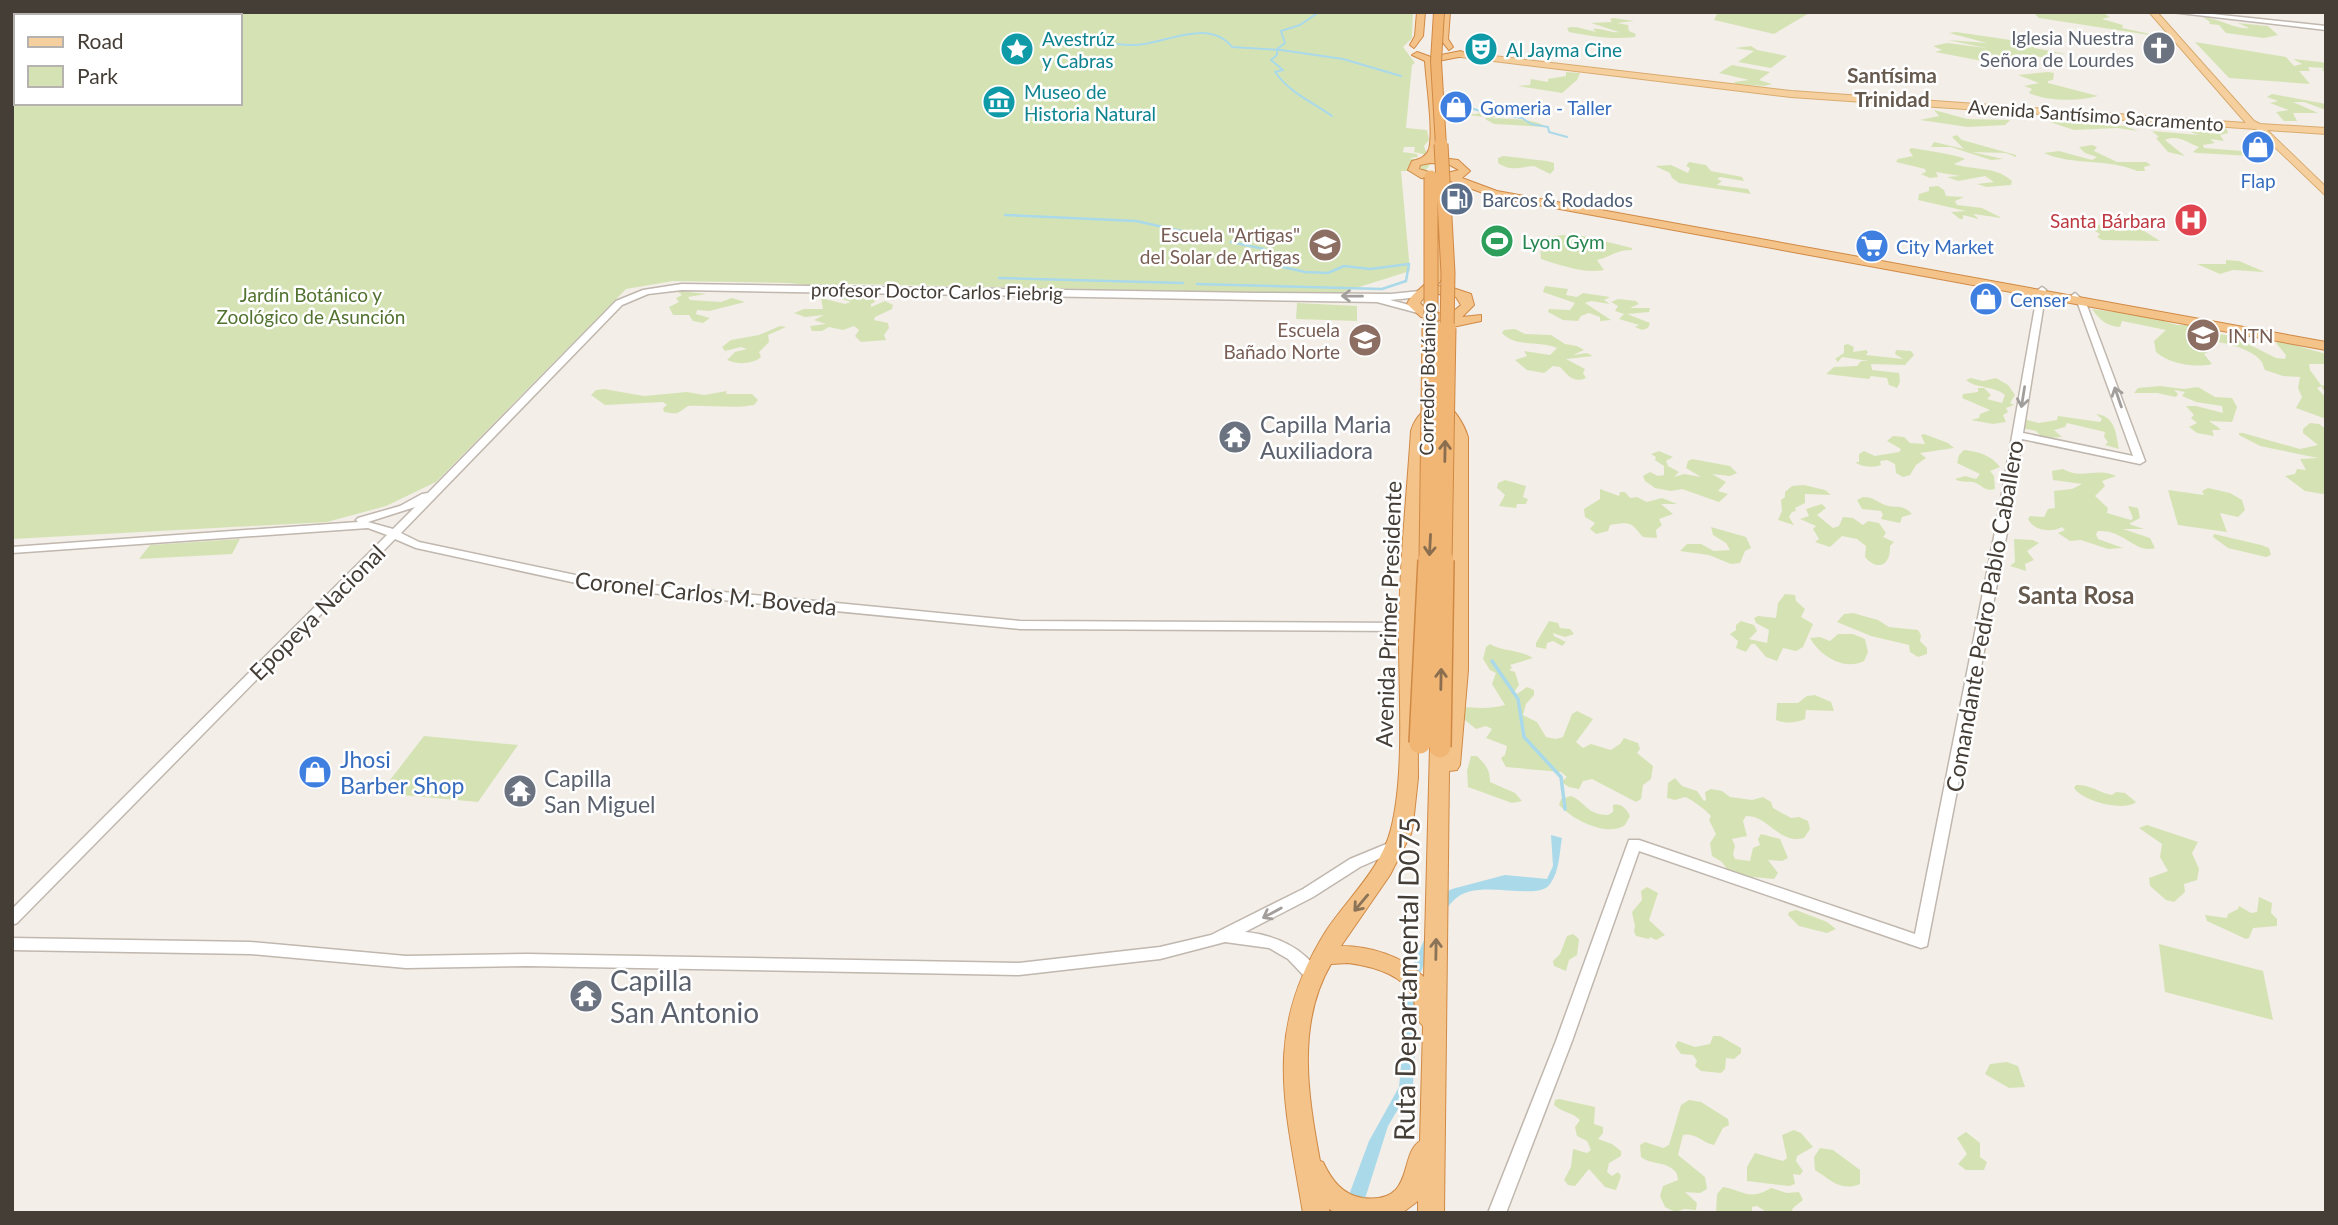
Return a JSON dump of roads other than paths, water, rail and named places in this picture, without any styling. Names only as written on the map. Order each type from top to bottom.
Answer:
[{"type":"highway","points":[[1416,50],[1421,12]]},
{"type":"highway","name":"Corredor Botánico","points":[[1430,12],[1426,40],[1431,139],[1430,745]]},
{"type":"highway","name":"Corredor Botánico","points":[[1430,745],[1448,273],[1436,61],[1440,12]]},
{"type":"highway","points":[[1446,12],[1447,50]]},
{"type":"highway","points":[[1416,50],[1432,44],[1466,53]]},
{"type":"highway","points":[[1416,50],[1429,59],[1435,132],[1434,150],[1426,160]]},
{"type":"highway","points":[[1466,53],[1447,50],[1433,59],[1439,150],[1462,166],[1477,184],[1496,190],[2326,346]]},
{"type":"highway","points":[[1439,150],[1471,164],[1472,177],[1496,190]]},
{"type":"highway","points":[[1454,162],[1426,160],[1412,166],[1413,170],[1435,186],[1438,275],[1430,288],[1413,301],[1420,311],[1438,325],[1469,322],[1476,318]]},
{"type":"highway","points":[[1438,325],[1466,309],[1469,302],[1443,275],[1440,190],[1451,178],[1465,171]]},
{"type":"highway","points":[[1420,175],[1451,178],[1494,194],[2041,292]]},
{"type":"highway","points":[[1421,293],[1444,290],[1466,297]]},
{"type":"highway","points":[[2079,299],[2326,341]]},
{"type":"highway","points":[[1420,311],[1438,317],[1455,316]]},
{"type":"highway","points":[[1438,325],[1438,402],[1457,426],[1461,437],[1459,670],[1447,803],[1440,835]]},
{"type":"highway","name":"Avenida Primer Presidente","points":[[1398,839],[1408,778],[1408,627],[1418,431],[1420,424],[1438,402]]},
{"type":"highway","name":"Ruta Departamental D075","points":[[1430,745],[1440,835],[1431,1213]]},
{"type":"highway","name":"Ruta Departamental D075","points":[[1316,1213],[1297,1091],[1294,1040],[1299,1011],[1318,965],[1334,937],[1381,876],[1398,839],[1430,745]]},
{"type":"highway","points":[[1318,965],[1341,952],[1384,963],[1402,974],[1419,987],[1434,1042]]},
{"type":"highway","points":[[1297,1091],[1316,1177],[1330,1195],[1353,1208],[1371,1211],[1385,1208],[1399,1202],[1411,1190],[1421,1168],[1432,1118]]},
{"type":"main road","points":[[2153,12],[2326,193]]},
{"type":"main road","points":[[2162,12],[2260,125],[2326,185]]},
{"type":"main road","name":"Avenida Santísimo Sacramento","points":[[1466,53],[1675,82],[1791,94],[2326,130]]},
{"type":"street","points":[[2174,12],[2326,28]]},
{"type":"street","name":"profesor Doctor Carlos Fiebrig","points":[[619,303],[646,292],[682,288],[1381,297],[1421,293]]},
{"type":"street","name":"Comandante Pedro Pablo Caballero","points":[[1497,1213],[1564,1041],[1634,844],[1921,942],[1957,769],[2041,292]]},
{"type":"street","name":"profesor Doctor Carlos Fiebrig","points":[[1258,296],[1377,299],[1420,311]]},
{"type":"street","points":[[2017,435],[2140,461],[2079,299]]},
{"type":"street","name":"Epopeya Nacional","points":[[12,919],[457,472],[619,303]]},
{"type":"street","points":[[341,525],[404,508],[421,500],[457,472]]},
{"type":"street","name":"Coronel Carlos M. Boveda","points":[[12,550],[341,525],[377,526],[416,545],[599,584],[1020,625],[1408,627]]},
{"type":"street","points":[[12,944],[250,948],[406,962],[528,960],[1018,969],[1160,953],[1226,936],[1308,894],[1398,839]]},
{"type":"street","points":[[1226,936],[1251,938],[1284,947],[1298,957],[1318,965]]},
{"type":"water","points":[[1551,835],[1562,838],[1557,868],[1550,884],[1533,891],[1491,889],[1464,893],[1454,900],[1442,916],[1421,972],[1411,969],[1446,892],[1505,875],[1547,879],[1553,866]]},
{"type":"water","points":[[1408,994],[1418,997],[1413,1084],[1388,1126],[1363,1205],[1346,1203],[1369,1141],[1399,1087]]},
{"type":"waterway","points":[[99,14],[108,12]]},
{"type":"waterway","points":[[1276,50],[1285,43],[1281,31],[1300,25],[1319,12]]},
{"type":"waterway","points":[[1075,37],[1135,45],[1199,33],[1222,38],[1232,47],[1276,50]]},
{"type":"waterway","points":[[1276,50],[1343,59],[1401,76]]},
{"type":"waterway","points":[[1277,50],[1277,55],[1271,60],[1283,70],[1275,72],[1294,91],[1332,116]]},
{"type":"waterway","points":[[1450,101],[1486,113],[1522,118],[1531,124],[1548,127],[1549,132],[1567,137]]},
{"type":"waterway","points":[[1005,215],[1136,221],[1222,240]]},
{"type":"waterway","points":[[1197,284],[1382,289],[1406,281],[1409,264],[1370,269],[1344,266],[1328,273],[1305,272],[1283,267],[1264,249],[1231,242]]},
{"type":"waterway","points":[[999,278],[1183,283]]},
{"type":"waterway","points":[[1492,661],[1518,699],[1524,737],[1561,777],[1565,809]]},
{"type":"place","name":"Iglesia Nuestra Señora de Lourdes","points":[[2159,48]]},
{"type":"place","name":"Avestrúz y Cabras","points":[[1017,49]]},
{"type":"place","name":"Al Jayma Cine","points":[[1481,49]]},
{"type":"place","name":"Museo de Historia Natural","points":[[999,102]]},
{"type":"place","name":"Gomeria - Taller","points":[[1456,107]]},
{"type":"place","name":"Flap","points":[[2258,147]]},
{"type":"place","name":"Barcos & Rodados","points":[[1457,199]]},
{"type":"place","name":"Santa Bárbara","points":[[2191,220]]},
{"type":"place","name":"Lyon Gym","points":[[1497,241]]},
{"type":"place","name":"Escuela \"Artigas\" del Solar de Artigas","points":[[1325,245]]},
{"type":"place","name":"City Market","points":[[1872,246]]},
{"type":"place","name":"Censer","points":[[1986,299]]},
{"type":"place","name":"INTN","points":[[2203,335]]},
{"type":"place","name":"Escuela Bañado Norte","points":[[1365,340]]},
{"type":"place","name":"Capilla Maria Auxiliadora","points":[[1235,437]]},
{"type":"place","name":"Jhosi Barber Shop","points":[[315,772]]},
{"type":"place","name":"Capilla San Miguel","points":[[520,791]]},
{"type":"place","name":"Capilla San Antonio","points":[[586,996]]},
{"type":"district","name":"Santísima Trinidad","points":[[1892,86]]},
{"type":"district","name":"Santa Rosa","points":[[2076,594]]},
{"type":"park label","name":"Jardín Botánico y Zoológico de Asunción","points":[[311,305]]}]
